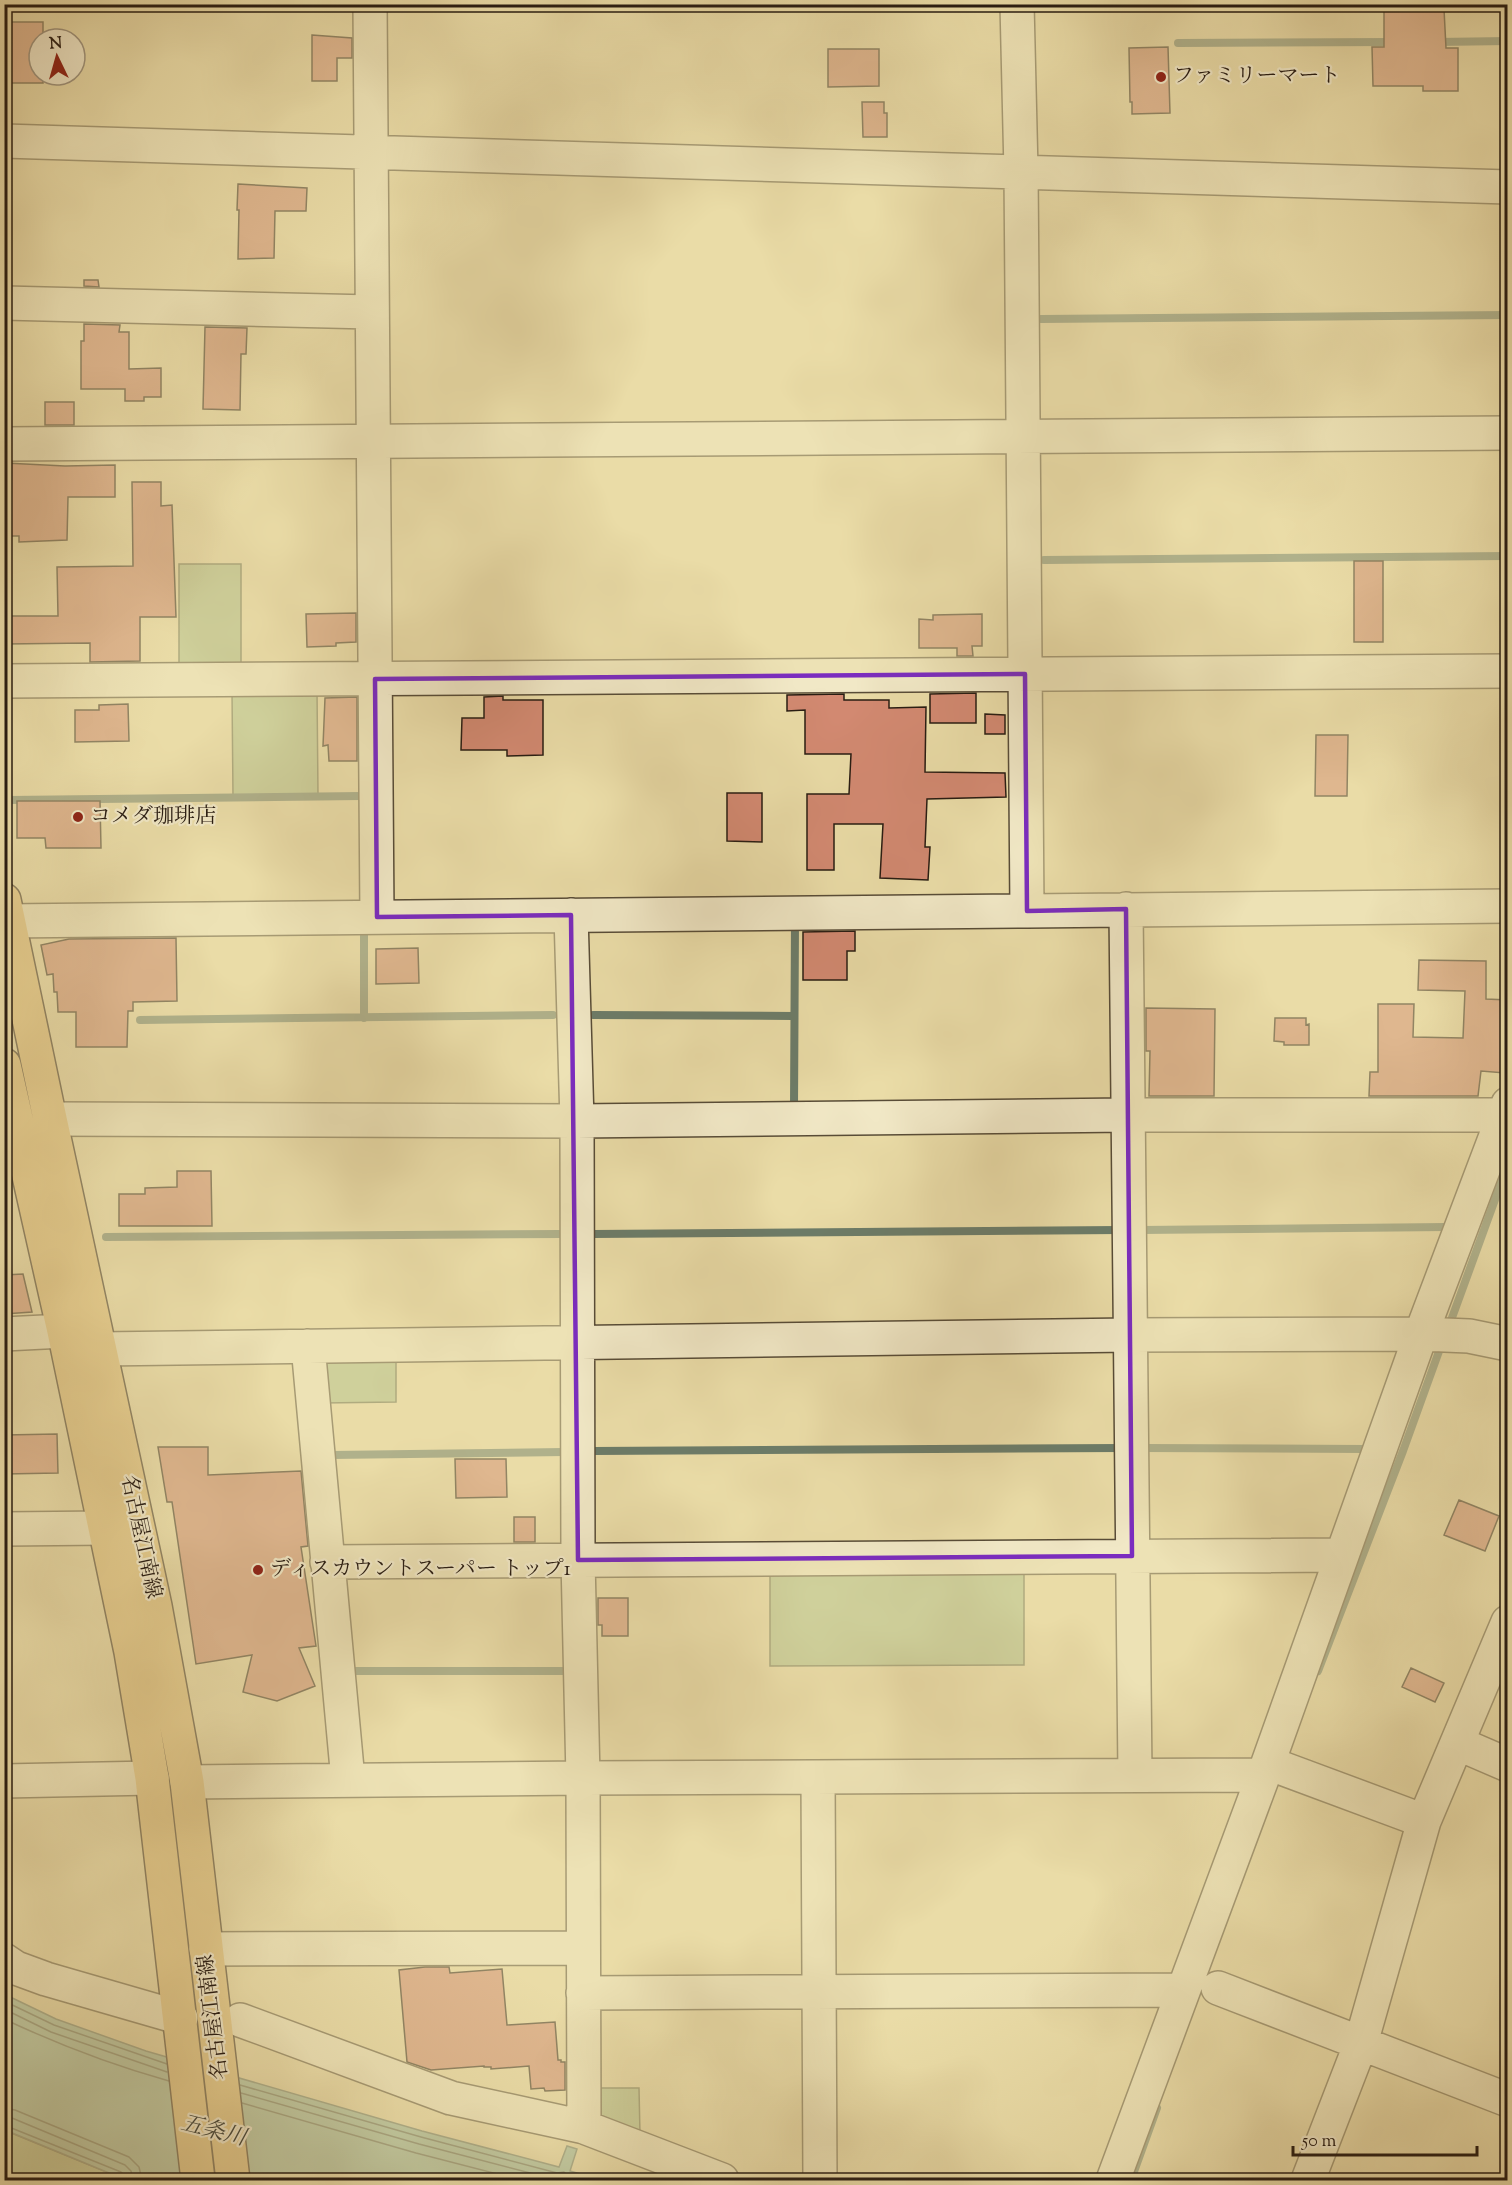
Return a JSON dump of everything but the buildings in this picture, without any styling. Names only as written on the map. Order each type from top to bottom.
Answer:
[{"type":"main road","name":"名古屋江南線","points":[[6,914],[155,1606],[187,1782],[206,1949],[228,2031],[232,2181]]},
{"type":"main road","name":"名古屋江南線","points":[[4,1065],[11,1122],[64,1331],[131,1652],[152,1778],[198,2181]]},
{"type":"street","points":[[370,4],[377,917]]},
{"type":"street","points":[[1017,4],[1021,171],[1027,911]]},
{"type":"street","points":[[4,141],[1508,187]]},
{"type":"street","points":[[4,303],[371,312]]},
{"type":"street","points":[[4,444],[1508,433]]},
{"type":"street","points":[[4,681],[1508,671]]},
{"type":"street","points":[[6,914],[377,917],[1508,906]]},
{"type":"street","points":[[1126,909],[1135,1775]]},
{"type":"street","points":[[571,915],[576,1121],[584,2127]]},
{"type":"street","points":[[50,1119],[576,1121],[1505,1110],[1436,1335],[1341,1555],[1275,1770],[1183,1990],[1113,2181]]},
{"type":"street","points":[[4,1334],[64,1331]]},
{"type":"street","points":[[100,1349],[1130,1335],[1436,1335],[1469,1336],[1508,1344]]},
{"type":"street","points":[[308,1346],[348,1780]]},
{"type":"street","points":[[4,1529],[106,1528]]},
{"type":"street","points":[[327,1562],[1341,1555]]},
{"type":"street","points":[[1308,2181],[1361,2043],[1424,1821],[1508,1622]]},
{"type":"street","points":[[1457,1743],[1508,1765]]},
{"type":"street","points":[[187,1782],[1135,1775],[1275,1770],[1424,1821]]},
{"type":"street","points":[[818,1777],[820,2181]]},
{"type":"street","points":[[4,1781],[152,1778]]},
{"type":"street","points":[[206,1949],[583,1948]]},
{"type":"street","points":[[4,1955],[154,1997]]},
{"type":"street","points":[[4,1960],[16,1968],[181,2025]]},
{"type":"street","points":[[1218,1988],[1508,2100]]},
{"type":"street","points":[[583,1993],[1183,1990]]},
{"type":"street","points":[[228,2031],[451,2097],[584,2127],[722,2181]]},
{"type":"highlighted area","points":[[1025,674],[1027,911],[1126,909],[1132,1556],[578,1560],[571,915],[377,917],[375,679]]},
{"type":"shaded area","points":[[179,564],[241,564],[241,667],[179,668]]},
{"type":"shaded area","points":[[317,690],[318,795],[233,796],[232,691]]},
{"type":"shaded area","points":[[396,1352],[396,1402],[322,1403],[320,1356]]},
{"type":"shaded area","points":[[1024,1567],[1024,1665],[770,1666],[770,1568]]},
{"type":"shaded area","points":[[597,2088],[639,2088],[640,2135],[603,2121],[597,2113]]},
{"type":"shaded area","points":[[4,2130],[126,2180],[28,2180],[5,2171]]},
{"type":"water","name":"五条川","points":[[4,1994],[56,2019],[146,2051],[422,2131],[559,2167],[567,2146],[577,2149],[570,2171],[601,2180],[126,2180],[5,2130]]},
{"type":"waterway","points":[[1437,42],[1508,41]]},
{"type":"waterway","points":[[1178,43],[1392,42]]},
{"type":"waterway","points":[[1041,319],[1508,315]]},
{"type":"waterway","points":[[1044,560],[1508,556]]},
{"type":"waterway","points":[[9,800],[361,796]]},
{"type":"waterway","points":[[794,1108],[795,922]]},
{"type":"waterway","points":[[364,928],[364,1018]]},
{"type":"waterway","points":[[140,1020],[553,1015]]},
{"type":"waterway","points":[[593,1015],[794,1016]]},
{"type":"waterway","points":[[1449,1326],[1508,1164]]},
{"type":"waterway","points":[[1141,1230],[1446,1227]]},
{"type":"waterway","points":[[593,1234],[1120,1230]]},
{"type":"waterway","points":[[106,1237],[561,1234]]},
{"type":"waterway","points":[[1318,1671],[1442,1343]]},
{"type":"waterway","points":[[593,1451],[1121,1448]]},
{"type":"waterway","points":[[1142,1448],[1365,1449]]},
{"type":"waterway","points":[[331,1455],[564,1452]]},
{"type":"waterway","points":[[355,1671],[563,1671]]},
{"type":"waterway","points":[[1131,2180],[1157,2108]]},
{"type":"place","name":"ファミリーマート","points":[[1161,77]]},
{"type":"place","name":"コメダ珈琲店","points":[[78,817]]},
{"type":"place","name":"ディスカウントスーパー トップ1","points":[[258,1570]]}]
